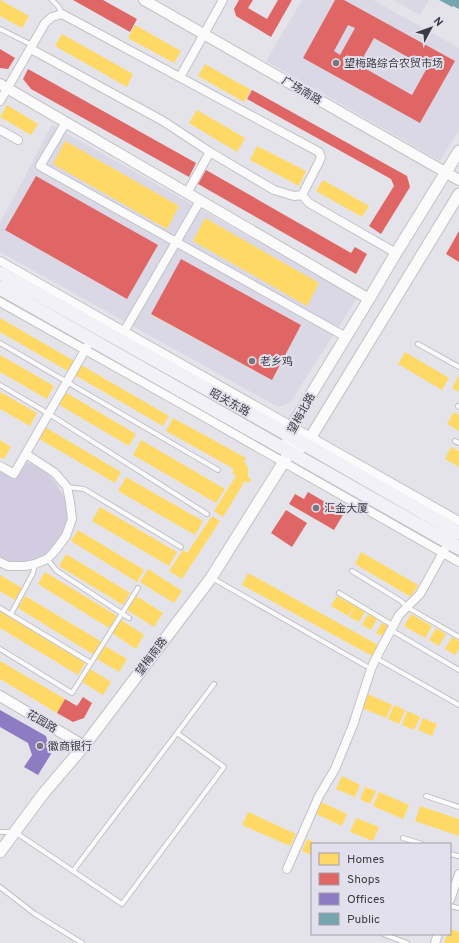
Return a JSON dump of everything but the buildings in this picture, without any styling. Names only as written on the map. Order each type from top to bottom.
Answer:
[{"type":"main road","name":"望梅北路","points":[[287,457],[290,430],[459,151]]},
{"type":"main road","name":"望梅北路","points":[[287,457],[308,441],[459,194]]},
{"type":"main road","name":"昭关东路","points":[[0,273],[101,324],[290,430],[454,538]]},
{"type":"main road","name":"昭关东路","points":[[0,288],[88,345],[287,457],[454,538]]},
{"type":"main road","name":"望梅南路","points":[[0,852],[43,794],[84,746],[211,578],[287,457]]},
{"type":"street","name":"广场南路","points":[[144,0],[459,180]]},
{"type":"street","points":[[180,77],[223,0]]},
{"type":"street","points":[[0,101],[4,86],[32,47],[45,23],[52,17],[62,14],[319,152],[321,157],[302,195]]},
{"type":"street","points":[[32,47],[163,121],[210,152],[274,190],[294,196],[302,195]]},
{"type":"street","points":[[4,86],[369,299]]},
{"type":"street","points":[[66,122],[40,166],[346,337]]},
{"type":"street","points":[[0,130],[18,140]]},
{"type":"street","points":[[187,193],[210,152]]},
{"type":"street","points":[[302,195],[309,203],[396,253]]},
{"type":"street","points":[[122,336],[200,201]]},
{"type":"street","points":[[0,261],[101,324],[14,474],[0,466]]},
{"type":"street","points":[[0,302],[88,345]]},
{"type":"street","points":[[188,401],[200,380]]},
{"type":"street","points":[[0,562],[8,566],[25,566],[35,564],[47,558],[54,552],[66,536],[72,519],[67,487],[56,473],[26,454]]},
{"type":"street","points":[[454,538],[459,562]]},
{"type":"street","points":[[287,869],[318,796],[335,769],[353,724],[369,667],[376,658],[400,615],[420,594],[454,538]]},
{"type":"street","name":"花园路","points":[[0,696],[84,746]]},
{"type":"street","points":[[451,897],[459,874]]},
{"type":"lane","points":[[52,0],[58,6],[62,14]]},
{"type":"lane","points":[[0,29],[32,47]]},
{"type":"lane","points":[[0,343],[218,470]]},
{"type":"lane","points":[[418,344],[459,367]]},
{"type":"lane","points":[[0,385],[49,414],[207,514]]},
{"type":"lane","points":[[454,440],[459,443]]},
{"type":"lane","points":[[67,487],[84,489],[181,547]]},
{"type":"lane","points":[[47,558],[57,571],[129,618]]},
{"type":"lane","points":[[11,614],[33,573],[35,564]]},
{"type":"lane","points":[[352,571],[401,601],[408,607],[459,636]]},
{"type":"lane","points":[[211,578],[369,667]]},
{"type":"lane","points":[[0,649],[72,693],[138,588]]},
{"type":"lane","points":[[339,593],[459,670]]},
{"type":"lane","points":[[0,608],[91,663]]},
{"type":"lane","points":[[376,658],[459,705]]},
{"type":"lane","points":[[73,871],[214,684]]},
{"type":"lane","points":[[0,832],[15,832],[122,904],[224,767],[177,733]]},
{"type":"lane","points":[[426,796],[459,807]]},
{"type":"lane","points":[[403,838],[419,843]]},
{"type":"lane","points":[[0,887],[35,914],[82,943]]},
{"type":"lane","points":[[386,935],[407,943]]},
{"type":"shaded area","points":[[302,0],[373,0],[459,48],[459,130],[440,161],[266,61]]},
{"type":"shaded area","points":[[393,0],[429,0],[420,15]]},
{"type":"shaded area","points":[[52,125],[357,298],[290,403],[278,407],[0,252],[0,223]]},
{"type":"shaded area","points":[[27,462],[46,472],[56,483],[66,500],[68,519],[63,534],[53,550],[40,559],[24,564],[9,563],[0,558],[0,472],[5,475],[16,476],[22,471]]},
{"type":"place","name":"望梅路综合农贸市场","points":[[336,63]]},
{"type":"place","name":"老乡鸡","points":[[252,361]]},
{"type":"place","name":"汇金大厦","points":[[316,508]]},
{"type":"place","name":"徽商银行","points":[[40,746]]}]
